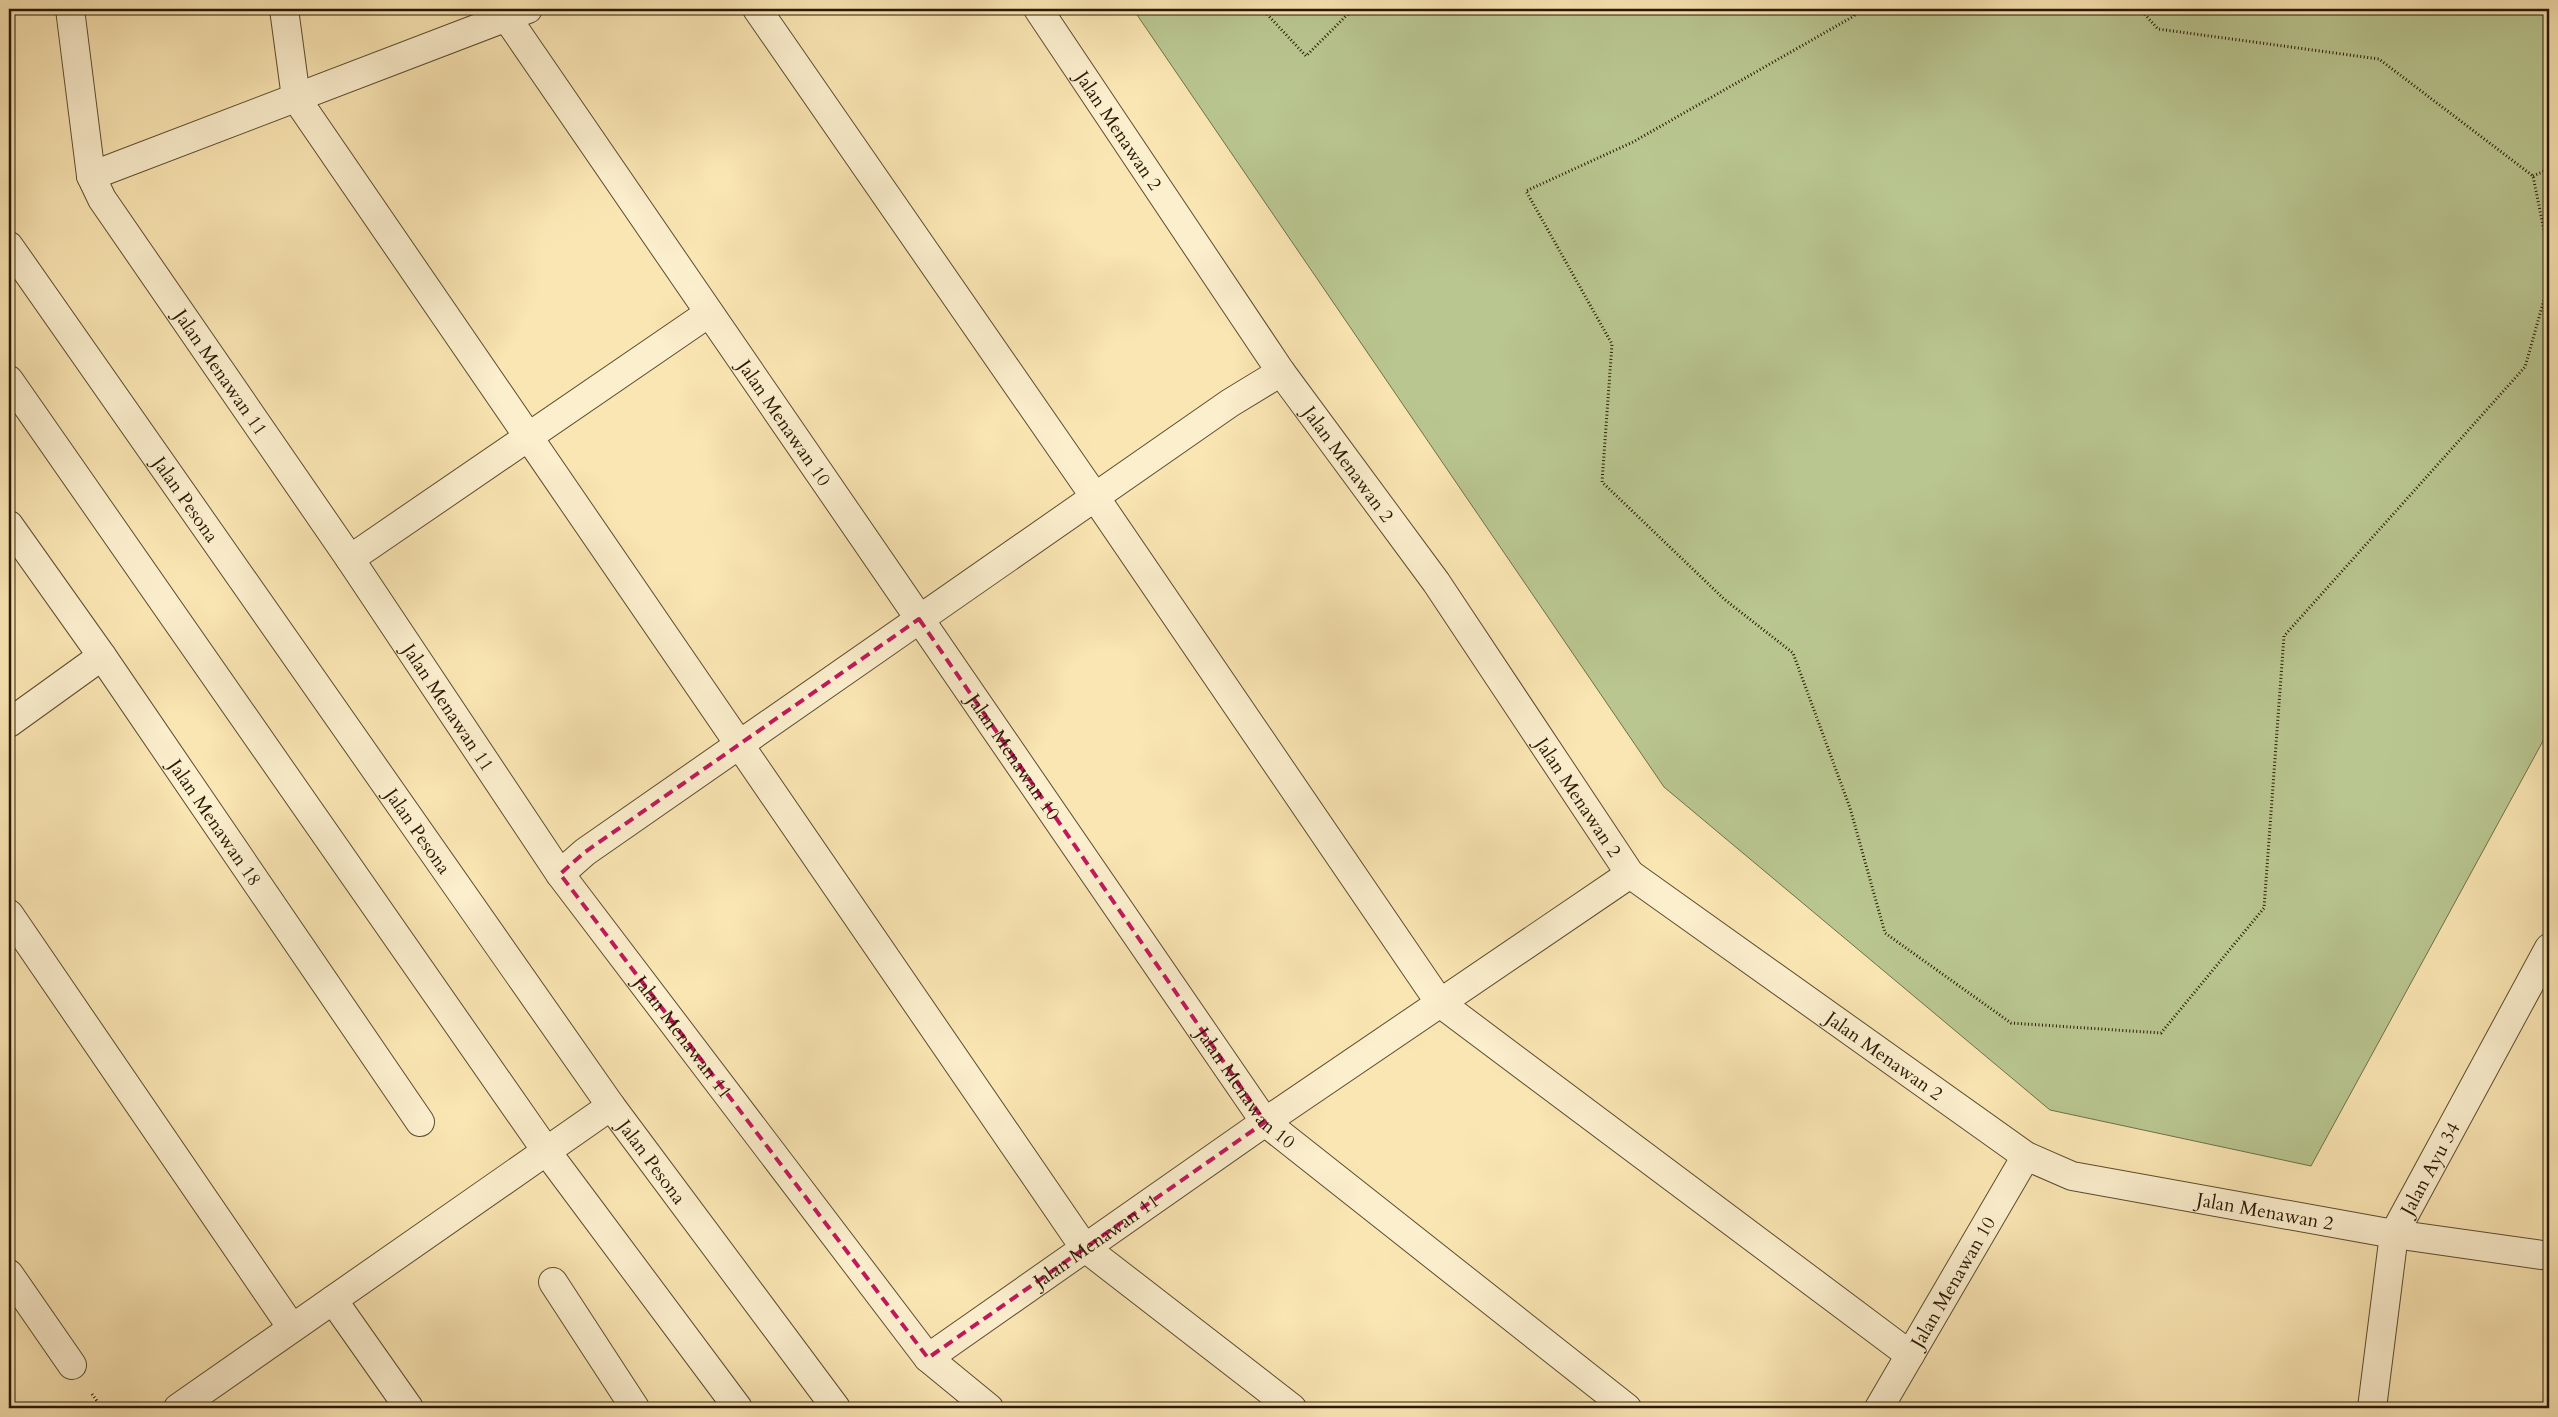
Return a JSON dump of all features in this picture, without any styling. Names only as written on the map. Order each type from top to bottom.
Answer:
[{"type":"street","name":"Jalan Menawan 11","points":[[70,9],[91,176],[102,199],[350,559],[560,874],[928,1358],[989,1408]]},
{"type":"street","points":[[284,9],[296,98],[1084,1247],[1292,1408]]},
{"type":"street","points":[[757,9],[1095,497],[1440,1003],[1910,1356]]},
{"type":"street","name":"Jalan Menawan 2","points":[[1038,9],[1281,372],[1436,582],[1630,874],[2026,1156],[2072,1176],[2394,1234],[2549,1256]]},
{"type":"street","points":[[91,176],[296,98],[513,12]]},
{"type":"street","name":"Jalan Menawan 10","points":[[513,12],[709,313],[1265,1122],[1627,1408]]},
{"type":"street","name":"Jalan Pesona","points":[[9,246],[611,1106],[836,1408]]},
{"type":"street","points":[[350,559],[709,313]]},
{"type":"street","points":[[560,874],[585,852],[739,744],[1230,403],[1281,372]]},
{"type":"street","points":[[9,380],[547,1152],[738,1408]]},
{"type":"street","name":"Jalan Menawan 18","points":[[9,525],[102,656],[420,1122]]},
{"type":"street","points":[[9,723],[102,656]]},
{"type":"street","name":"Jalan Menawan 11","points":[[928,1358],[1265,1122],[1630,874]]},
{"type":"street","points":[[9,914],[292,1328]]},
{"type":"street","name":"Jalan Ayu 34","points":[[2372,1408],[2394,1234],[2549,948]]},
{"type":"street","points":[[186,1406],[292,1328],[611,1106]]},
{"type":"street","name":"Jalan Menawan 10","points":[[1879,1408],[2026,1156]]},
{"type":"street","points":[[9,1274],[72,1365]]},
{"type":"street","points":[[553,1282],[635,1408]]},
{"type":"street","points":[[333,1300],[409,1408]]},
{"type":"path","points":[[1258,9],[1265,12],[1306,56],[1353,9]]},
{"type":"path","points":[[1858,9],[1854,16],[1633,142],[1526,191],[1612,344],[1602,482],[1724,599],[1793,653],[1850,808],[1885,933],[2011,1023],[2161,1033],[2264,908],[2284,636],[2525,367],[2549,282]]},
{"type":"path","points":[[2140,9],[2158,29],[2380,59],[2533,176],[2549,255]]},
{"type":"path","points":[[2533,176],[2549,169]]},
{"type":"highlighted area","points":[[919,619],[1265,1122],[928,1358],[560,874],[585,852]]},
{"type":"green space","points":[[1133,9],[2549,9],[2549,730],[2311,1166],[2050,1110],[1664,787]]}]
